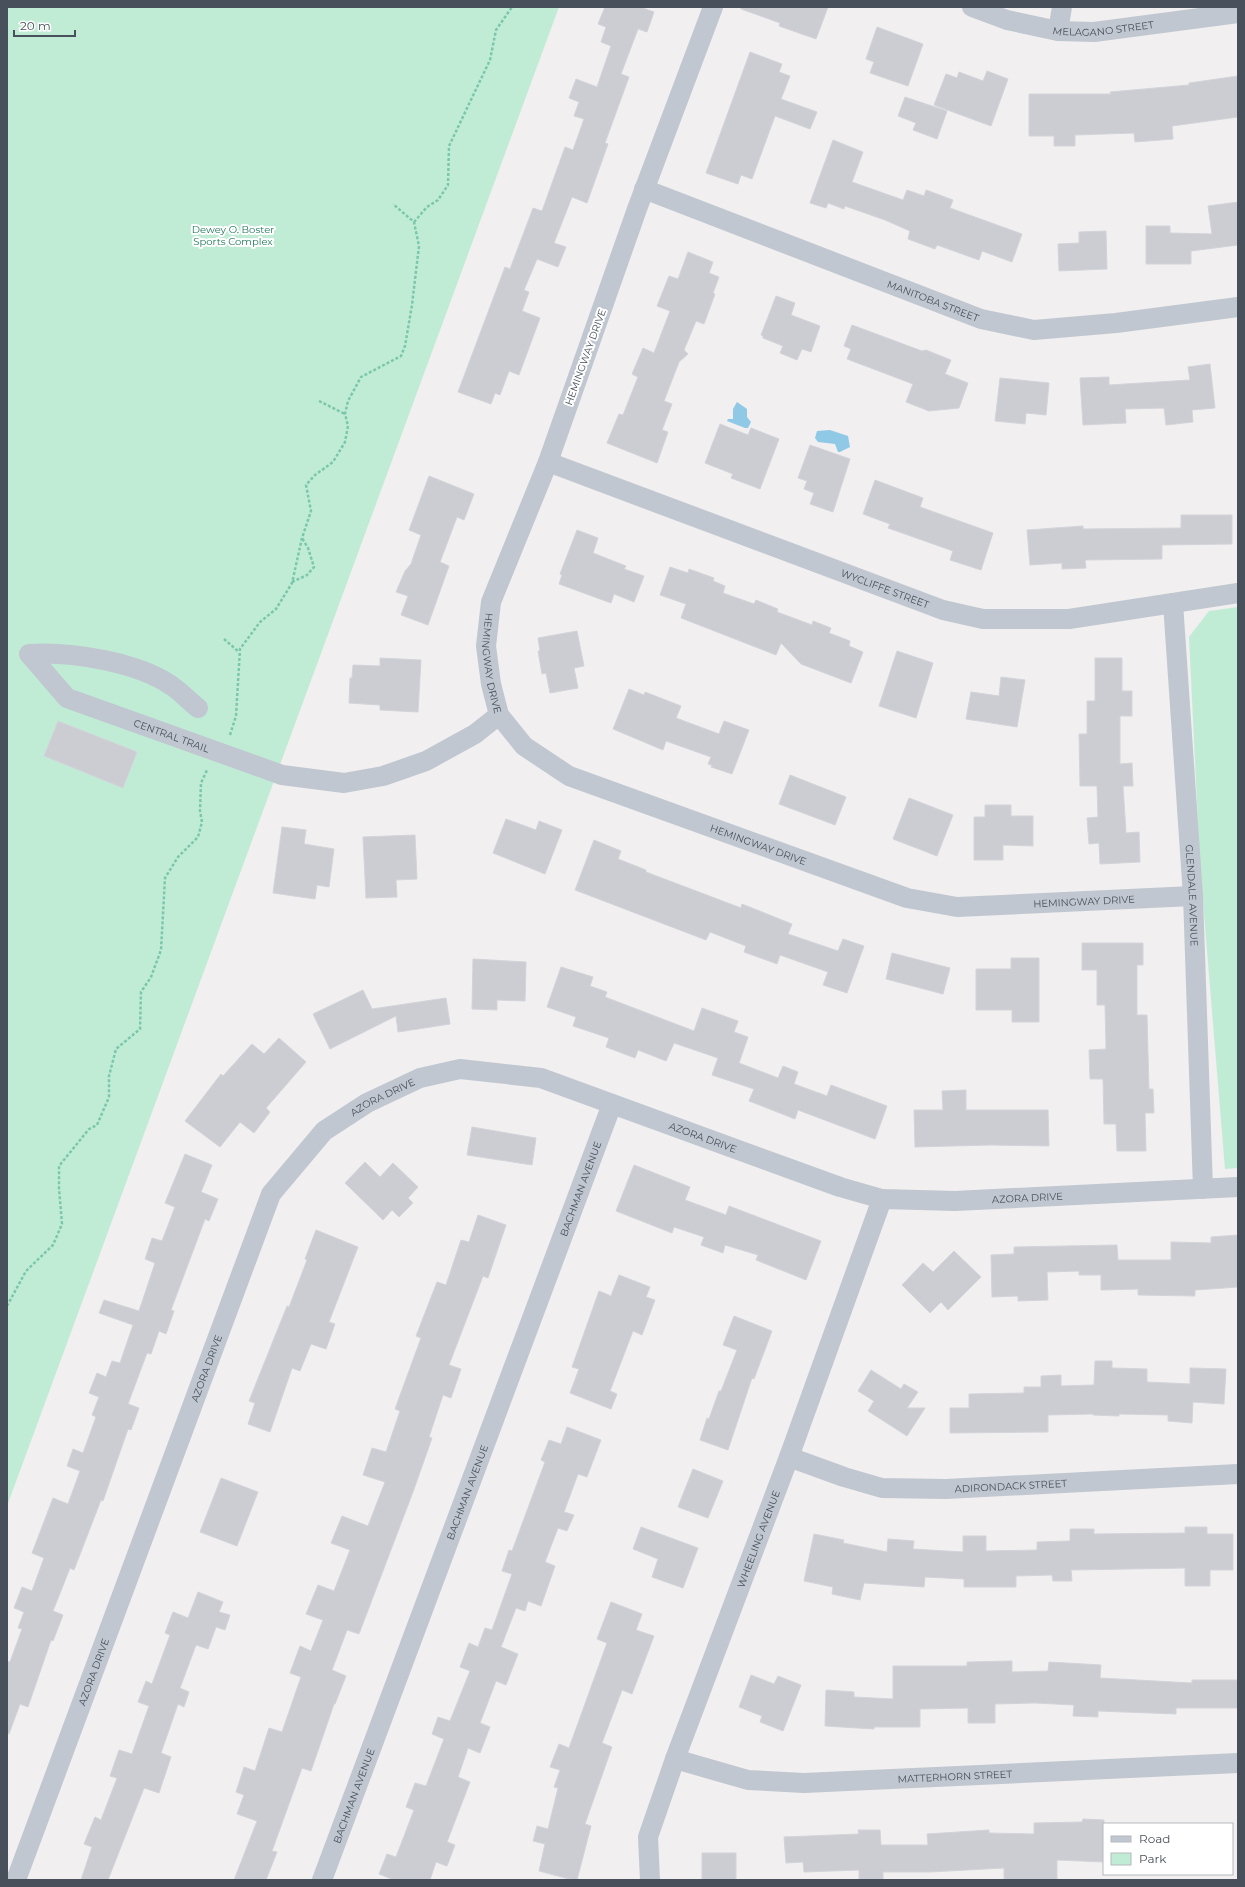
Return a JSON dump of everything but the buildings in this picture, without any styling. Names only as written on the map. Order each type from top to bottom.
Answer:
[{"type":"street","name":"HEMINGWAY DRIVE","points":[[713,7],[644,190],[548,462],[491,602],[486,646],[491,684],[499,716],[524,746],[569,776],[907,898],[957,907],[1192,896]]},
{"type":"street","name":"MELAGANO STREET","points":[[972,7],[1007,20],[1058,30],[1094,32],[1238,13]]},
{"type":"street","points":[[1058,30],[1062,7]]},
{"type":"street","name":"MANITOBA STREET","points":[[644,190],[981,319],[1034,330],[1116,323],[1238,307]]},
{"type":"street","name":"WYCLIFFE STREET","points":[[548,462],[943,610],[983,619],[1068,619],[1238,594]]},
{"type":"street","name":"GLENDALE AVENUE","points":[[1174,603],[1192,896],[1203,1189]]},
{"type":"street","name":"CENTRAL TRAIL","points":[[198,708],[172,686],[143,671],[111,662],[52,653],[29,654],[67,698],[282,775],[344,783],[383,776],[426,761],[475,734],[499,716]]},
{"type":"street","name":"AZORA DRIVE","points":[[16,1880],[271,1194],[324,1131],[367,1104],[420,1078],[460,1069],[541,1078],[840,1187],[882,1199],[955,1201],[1238,1187]]},
{"type":"street","name":"BACHMAN AVENUE","points":[[322,1880],[612,1104]]},
{"type":"street","name":"WHEELING AVENUE","points":[[650,1880],[648,1837],[675,1759],[789,1457],[882,1199]]},
{"type":"street","name":"ADIRONDACK STREET","points":[[789,1457],[844,1477],[882,1488],[946,1489],[1238,1474]]},
{"type":"street","name":"MATTERHORN STREET","points":[[675,1759],[748,1780],[804,1783],[1238,1763]]},
{"type":"path","points":[[414,222],[427,207],[438,200],[448,185],[449,146],[490,60],[496,30],[512,7]]},
{"type":"path","points":[[229,736],[236,716],[240,652],[260,622],[276,609],[292,583],[302,538],[311,511],[306,485],[315,474],[333,462],[345,442],[348,426],[345,414],[348,401],[361,377],[400,356],[405,346],[412,305],[419,246],[414,222],[393,204]]},
{"type":"path","points":[[319,401],[345,414]]},
{"type":"path","points":[[292,583],[307,575],[314,567],[308,548],[302,538]]},
{"type":"path","points":[[224,639],[240,652]]},
{"type":"path","points":[[7,1306],[26,1271],[54,1245],[62,1224],[59,1166],[89,1130],[97,1125],[109,1098],[109,1076],[116,1050],[140,1029],[141,992],[151,977],[161,950],[165,878],[178,857],[198,837],[202,822],[200,810],[201,783],[210,763]]},
{"type":"green space","name":"Dewey O. Boster Sports Complex","points":[[7,7],[559,7],[7,1506]]},
{"type":"green space","points":[[1238,607],[1238,1168],[1225,1169],[1200,865],[1189,637],[1209,611]]},
{"type":"water","points":[[737,402],[747,409],[747,417],[751,422],[748,428],[727,421],[728,419],[733,419],[733,409]]},
{"type":"water","points":[[830,430],[848,436],[850,447],[838,452],[835,444],[818,442],[815,438],[817,431]]}]
